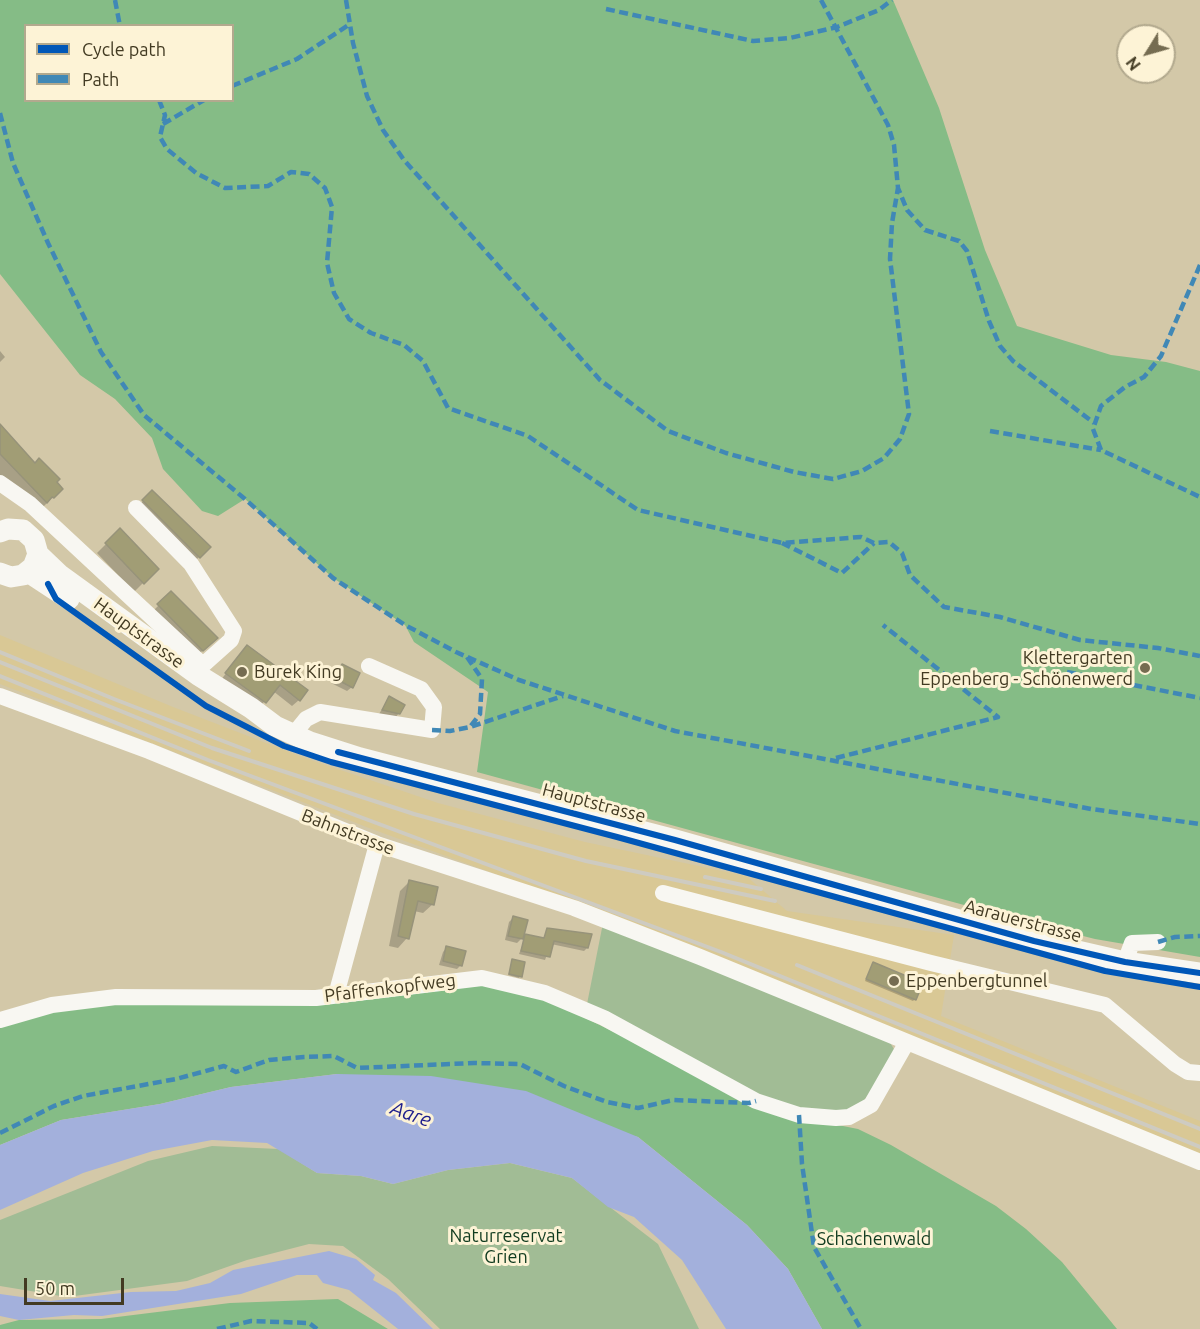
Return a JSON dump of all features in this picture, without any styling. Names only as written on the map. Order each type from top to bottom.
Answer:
[{"type":"main road","points":[[0,532],[16,528],[34,544],[37,561],[28,572],[11,577],[0,574]]},
{"type":"main road","name":"Hauptstrasse","points":[[34,544],[60,575],[200,670],[284,731]]},
{"type":"main road","name":"Hauptstrasse","points":[[28,572],[213,699],[245,718],[360,758],[842,887]]},
{"type":"main road","name":"Aarauerstrasse","points":[[842,887],[1034,941],[1125,962],[1200,973]]},
{"type":"street","points":[[0,483],[45,518],[200,670],[231,640],[234,631],[191,564],[136,508]]},
{"type":"street","points":[[34,544],[45,518]]},
{"type":"street","points":[[284,731],[320,712],[432,730],[434,707],[421,689],[369,666]]},
{"type":"street","name":"Bahnstrasse","points":[[0,696],[149,751],[377,844],[574,908],[700,957],[1200,1162]]},
{"type":"street","points":[[336,995],[377,844]]},
{"type":"street","points":[[663,893],[930,963],[1095,1001],[1113,1010],[1175,1065],[1188,1072],[1200,1073]]},
{"type":"street","points":[[1125,962],[1132,943],[1158,942]]},
{"type":"street","name":"Pfaffenkopfweg","points":[[0,1020],[52,1005],[116,998],[316,998],[482,978],[545,993],[649,1041],[756,1101],[799,1115],[849,1117],[871,1105],[907,1042]]},
{"type":"shaded area","points":[[0,635],[173,707],[305,758],[438,803],[585,842],[746,876],[787,911],[954,935],[941,1016],[1200,1121],[1200,1156],[545,892],[369,828],[0,684]]},
{"type":"green space","points":[[0,0],[893,0],[939,108],[985,250],[1017,326],[1111,355],[1166,362],[1200,371],[1200,957],[1095,939],[1008,917],[477,772],[488,692],[414,642],[405,625],[333,578],[245,499],[218,516],[202,511],[163,469],[152,438],[115,399],[80,375],[0,274]]},
{"type":"green space","points":[[603,923],[888,1039],[895,1051],[891,1064],[857,1110],[822,1113],[765,1100],[587,1004]]},
{"type":"green space","name":"Schachenwald","points":[[463,982],[540,996],[783,1114],[858,1129],[891,1145],[996,1206],[1026,1229],[1062,1262],[1117,1329],[822,1329],[788,1269],[747,1225],[638,1137],[337,1074],[231,1087],[160,1104],[61,1120],[0,1145],[0,1020],[52,1005],[316,998]]},
{"type":"green space","name":"Naturreservat Grien","points":[[212,1146],[279,1149],[317,1173],[361,1176],[393,1184],[448,1170],[510,1163],[572,1178],[658,1244],[699,1329],[440,1329],[388,1279],[343,1246],[309,1244],[247,1260],[187,1281],[67,1297],[0,1286],[0,1220],[148,1161]]},
{"type":"green space","points":[[338,1299],[388,1329],[0,1329],[0,1325],[19,1320],[101,1319],[230,1303]]},
{"type":"water","name":"Aare","points":[[337,1074],[431,1076],[526,1091],[638,1137],[747,1225],[788,1269],[822,1329],[726,1329],[682,1260],[634,1217],[608,1207],[572,1178],[510,1163],[448,1170],[393,1184],[361,1176],[317,1173],[267,1143],[212,1140],[153,1151],[83,1173],[0,1210],[0,1145],[61,1120],[160,1104],[231,1087]]},
{"type":"water","points":[[329,1251],[356,1259],[375,1275],[373,1280],[396,1293],[433,1329],[398,1329],[349,1290],[323,1283],[317,1275],[297,1275],[241,1294],[102,1316],[74,1315],[19,1320],[0,1316],[0,1294],[50,1301],[131,1292],[176,1291],[210,1283],[233,1270]]},
{"type":"building","points":[[0,424],[35,463],[39,458],[60,479],[57,482],[63,489],[47,503],[0,454]]},
{"type":"building","points":[[152,490],[211,547],[200,558],[142,500]]},
{"type":"building","points":[[120,528],[159,569],[144,584],[105,543]]},
{"type":"building","points":[[171,591],[218,638],[203,651],[157,604]]},
{"type":"building","points":[[247,645],[308,690],[300,701],[280,685],[266,703],[225,673]]},
{"type":"building","points":[[342,664],[360,673],[353,688],[334,678]]},
{"type":"building","points":[[389,696],[405,705],[400,714],[382,710]]},
{"type":"building","points":[[409,880],[438,887],[434,905],[418,901],[409,939],[398,936]]},
{"type":"building","points":[[513,916],[528,920],[523,939],[508,936]]},
{"type":"building","points":[[547,928],[592,934],[588,948],[554,941],[550,957],[521,951],[525,934],[544,938]]},
{"type":"building","points":[[446,946],[466,951],[462,966],[443,961]]},
{"type":"building","points":[[512,959],[525,962],[522,977],[509,974]]},
{"type":"building","name":"Eppenbergtunnel","points":[[873,962],[923,983],[916,1000],[866,979]]},
{"type":"railway","points":[[0,652],[249,751]]},
{"type":"railway","points":[[0,662],[212,748],[414,814],[586,861],[775,901]]},
{"type":"railway","points":[[0,676],[208,760],[721,952],[1200,1147]]},
{"type":"railway","points":[[705,877],[761,889]]},
{"type":"railway","points":[[797,965],[1200,1129]]},
{"type":"marked path","points":[[115,0],[120,24]]},
{"type":"marked path","points":[[346,0],[353,43],[367,96],[383,130],[404,160],[600,380],[668,431],[726,453],[794,472],[833,479],[862,471],[884,458],[900,439],[909,414],[890,259],[892,223],[898,188]]},
{"type":"marked path","points":[[821,0],[888,125],[894,145],[898,188],[907,210],[925,230],[959,241],[967,251],[989,321],[1000,346],[1013,361],[1094,423]]},
{"type":"marked path","points":[[606,9],[753,41],[790,38],[837,27],[879,10],[892,0]]},
{"type":"marked path","points":[[234,85],[297,59],[350,24]]},
{"type":"marked path","points":[[160,102],[165,115],[160,137],[167,149],[196,173],[225,188],[268,186],[291,172],[309,174],[325,188],[332,207],[327,263],[334,293],[349,319],[371,333],[404,345],[423,361],[448,408],[528,436],[638,510],[782,543],[861,537],[874,543],[889,542],[902,553],[910,575],[944,607],[1000,617],[1080,640],[1158,648],[1200,656]]},
{"type":"marked path","points":[[163,124],[201,102]]},
{"type":"marked path","points":[[0,113],[13,163],[48,243],[101,352],[144,415],[245,499],[333,578],[405,625],[456,652],[519,680],[675,731],[1091,809],[1200,824]]},
{"type":"marked path","points":[[1200,265],[1161,356],[1144,377],[1125,387],[1101,406],[1093,429],[1101,450],[1200,497]]},
{"type":"marked path","points":[[990,431],[1101,450]]},
{"type":"marked path","points":[[782,543],[842,573],[874,543]]},
{"type":"marked path","points":[[836,758],[998,717],[883,625]]},
{"type":"marked path","points":[[467,657],[482,679],[480,714],[470,727]]},
{"type":"marked path","points":[[1067,672],[1200,698]]},
{"type":"marked path","points":[[432,730],[450,731],[470,727],[563,696]]},
{"type":"marked path","points":[[1158,942],[1175,937],[1200,936]]},
{"type":"marked path","points":[[0,1133],[54,1106],[83,1096],[176,1079],[224,1066],[236,1072],[269,1060],[304,1057],[334,1056],[357,1068],[474,1063],[520,1064],[564,1086],[607,1102],[638,1108],[673,1100],[749,1103],[756,1101]]},
{"type":"marked path","points":[[799,1115],[802,1164],[814,1247],[861,1329]]},
{"type":"marked path","points":[[217,1329],[251,1321],[309,1323],[317,1329]]},
{"type":"cycle path","points":[[48,584],[56,599],[206,706],[284,746],[331,762],[617,837],[1105,971],[1200,987]]},
{"type":"cycle path","points":[[338,752],[675,840],[1034,941],[1125,962],[1200,973]]},
{"type":"place","name":"Klettergarten Eppenberg - Schönenwerd","points":[[1145,668]]},
{"type":"place","name":"Burek King","points":[[242,672]]},
{"type":"place","name":"Eppenbergtunnel","points":[[894,981]]}]
